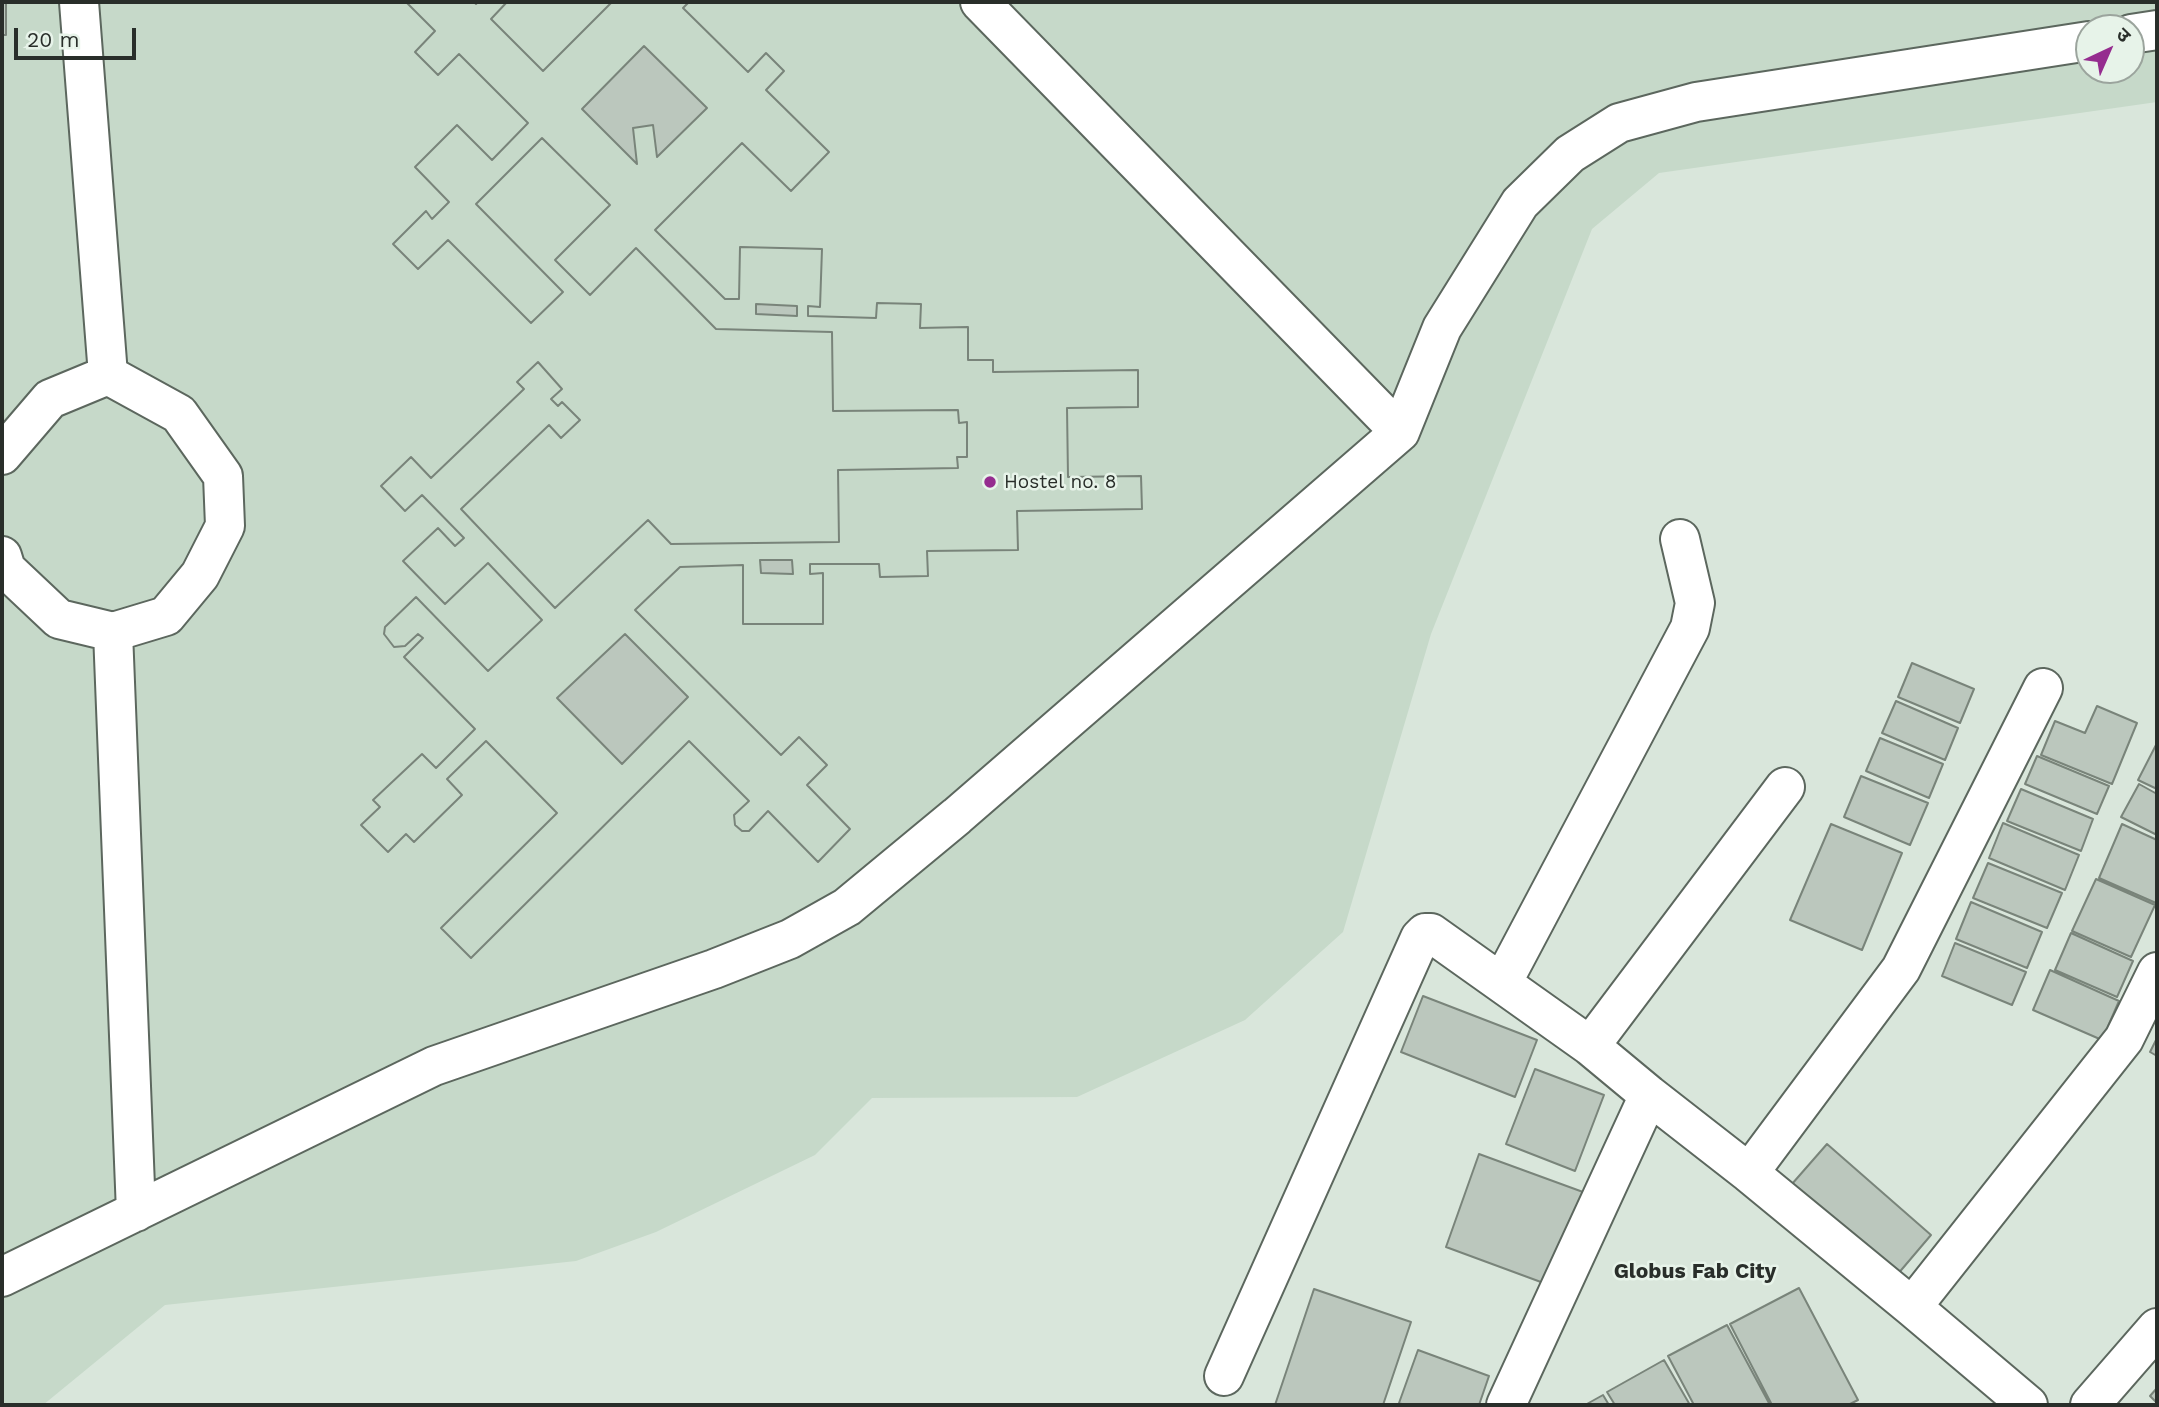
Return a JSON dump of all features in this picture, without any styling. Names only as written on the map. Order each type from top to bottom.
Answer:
[{"type":"street","points":[[79,2],[107,375]]},
{"type":"street","points":[[980,2],[1400,432]]},
{"type":"street","points":[[2,1277],[434,1066],[727,964],[790,939],[847,907],[957,816],[1400,432],[1442,328],[1520,203],[1570,154],[1619,123],[1696,102],[2075,43]]},
{"type":"street","points":[[2,455],[50,399],[107,375]]},
{"type":"street","points":[[2,556],[6,569],[59,619],[113,632],[166,616],[200,575],[225,526],[223,476],[179,414],[107,375]]},
{"type":"street","points":[[1502,984],[1690,628],[1695,603],[1680,539]]},
{"type":"street","points":[[113,632],[136,1212]]},
{"type":"street","points":[[1749,1173],[1901,969],[2043,688]]},
{"type":"street","points":[[1590,1046],[1785,787]]},
{"type":"street","points":[[1224,1376],[1420,938],[1426,933],[1432,933],[1590,1046],[1749,1173],[2028,1405]]},
{"type":"street","points":[[1912,1307],[2124,1039],[2157,972]]},
{"type":"street","points":[[1506,1405],[1649,1095]]},
{"type":"street","points":[[2090,1405],[2157,1328]]},
{"type":"street","points":[[1957,1345],[1986,1405]]},
{"type":"shaded area","points":[[2,2],[2157,2],[2157,102],[1659,173],[1592,229],[1431,634],[1343,932],[1245,1020],[1077,1097],[872,1098],[815,1155],[656,1232],[576,1261],[165,1305],[43,1405],[2,1405]]},
{"type":"building","points":[[2,2],[6,2],[6,35],[2,35]]},
{"type":"building","name":"Hostel no. 8","points":[[406,2],[507,2],[491,19],[543,71],[612,2],[689,2],[683,8],[748,72],[766,53],[784,71],[766,90],[829,152],[791,191],[742,143],[655,230],[725,299],[739,299],[740,247],[822,249],[820,307],[808,306],[808,316],[876,318],[877,303],[921,304],[920,328],[968,327],[968,360],[993,360],[993,372],[1138,370],[1138,407],[1067,408],[1068,477],[1141,476],[1142,509],[1017,511],[1018,550],[927,551],[928,576],[880,577],[879,564],[810,564],[810,574],[823,573],[823,624],[743,624],[743,565],[680,567],[635,610],[781,755],[799,737],[827,765],[807,785],[850,829],[818,862],[768,811],[749,831],[742,831],[735,825],[734,815],[749,801],[689,741],[471,958],[441,928],[557,813],[486,741],[447,779],[462,795],[414,842],[406,834],[388,852],[361,825],[380,807],[373,800],[422,754],[436,768],[475,729],[404,657],[423,638],[418,634],[405,646],[394,647],[384,634],[385,627],[416,597],[488,671],[542,620],[488,563],[445,604],[403,561],[438,528],[455,546],[464,538],[422,495],[405,511],[381,486],[411,457],[431,478],[524,389],[517,382],[538,362],[562,389],[551,399],[558,406],[562,402],[580,420],[561,438],[549,425],[461,509],[555,608],[648,520],[671,544],[839,542],[838,470],[958,468],[957,457],[967,457],[967,422],[959,423],[958,410],[833,411],[832,332],[716,329],[636,248],[590,295],[555,260],[610,205],[542,138],[476,204],[563,292],[531,323],[448,240],[418,269],[393,244],[426,211],[432,219],[449,202],[415,167],[457,125],[492,160],[528,123],[459,54],[438,75],[415,52],[435,31]],"holes":[[[644,46],[707,108],[657,157],[653,125],[633,128],[637,164],[582,109]],[[756,304],[797,306],[797,316],[756,314]],[[760,560],[792,560],[793,574],[761,573]],[[625,634],[688,697],[622,764],[557,698]]]},
{"type":"building","name":"Hostel no. 8","points":[[406,2],[507,2],[491,19],[543,71],[612,2],[689,2],[683,8],[748,72],[766,53],[784,71],[766,90],[829,152],[791,191],[742,143],[655,230],[725,299],[739,299],[740,247],[822,249],[820,307],[808,306],[808,316],[876,318],[877,303],[921,304],[920,328],[968,327],[968,360],[993,360],[993,372],[1138,370],[1138,407],[1067,408],[1068,477],[1141,476],[1142,509],[1017,511],[1018,550],[927,551],[928,576],[880,577],[879,564],[810,564],[810,574],[823,573],[823,624],[743,624],[743,565],[680,567],[635,610],[781,755],[799,737],[827,765],[807,785],[850,829],[818,862],[768,811],[749,831],[742,831],[735,825],[734,815],[749,801],[689,741],[471,958],[441,928],[557,813],[486,741],[447,779],[462,795],[414,842],[406,834],[388,852],[361,825],[380,807],[373,800],[422,754],[436,768],[475,729],[404,657],[423,638],[418,634],[405,646],[394,647],[384,634],[385,627],[416,597],[488,671],[542,620],[488,563],[445,604],[403,561],[438,528],[455,546],[464,538],[422,495],[405,511],[381,486],[411,457],[431,478],[524,389],[517,382],[538,362],[562,389],[551,399],[558,406],[562,402],[580,420],[561,438],[549,425],[461,509],[555,608],[648,520],[671,544],[839,542],[838,470],[958,468],[957,457],[967,457],[967,422],[959,423],[958,410],[833,411],[832,332],[716,329],[636,248],[590,295],[555,260],[610,205],[542,138],[476,204],[563,292],[531,323],[448,240],[418,269],[393,244],[426,211],[432,219],[449,202],[415,167],[457,125],[492,160],[528,123],[459,54],[438,75],[415,52],[435,31]]},
{"type":"building","points":[[1912,663],[1974,689],[1960,723],[1898,697]]},
{"type":"building","points":[[1896,701],[1958,728],[1945,760],[1882,733]]},
{"type":"building","points":[[2097,706],[2137,723],[2112,784],[2041,755],[2055,721],[2085,733]]},
{"type":"building","points":[[1880,738],[1943,764],[1929,798],[1866,771]]},
{"type":"building","points":[[2157,743],[2157,789],[2138,780]]},
{"type":"building","points":[[2037,756],[2109,786],[2097,814],[2025,784]]},
{"type":"building","points":[[1861,776],[1928,803],[1910,845],[1844,817]]},
{"type":"building","points":[[2139,784],[2157,794],[2157,835],[2121,817]]},
{"type":"building","points":[[2021,789],[2093,819],[2081,851],[2007,821]]},
{"type":"building","points":[[2003,823],[2079,855],[2065,890],[1989,858]]},
{"type":"building","points":[[1831,824],[1902,853],[1862,950],[1790,920]]},
{"type":"building","points":[[2122,824],[2157,840],[2156,903],[2099,878]]},
{"type":"building","points":[[1988,863],[2062,893],[2047,928],[1973,898]]},
{"type":"building","points":[[2096,879],[2155,905],[2131,957],[2072,931]]},
{"type":"building","points":[[1971,902],[2042,932],[2027,968],[1956,939]]},
{"type":"building","points":[[2071,933],[2133,961],[2117,997],[2055,970]]},
{"type":"building","points":[[1955,943],[2026,972],[2012,1005],[1942,976]]},
{"type":"building","points":[[2050,970],[2119,1001],[2102,1040],[2033,1010]]},
{"type":"building","points":[[1423,996],[1537,1040],[1515,1097],[1401,1052]]},
{"type":"building","points":[[2157,1038],[2157,1056],[2150,1052]]},
{"type":"building","points":[[1535,1069],[1604,1095],[1575,1171],[1506,1144]]},
{"type":"building","points":[[1827,1144],[1931,1235],[1897,1275],[1792,1184]]},
{"type":"building","points":[[1479,1154],[1583,1192],[1549,1285],[1446,1247]]},
{"type":"building","points":[[1799,1288],[1858,1400],[1848,1405],[1772,1405],[1730,1324]]},
{"type":"building","points":[[1314,1289],[1411,1322],[1383,1405],[1275,1405]]},
{"type":"building","points":[[1727,1325],[1770,1405],[1694,1405],[1668,1356]]},
{"type":"building","points":[[1418,1350],[1489,1376],[1479,1405],[1399,1403]]},
{"type":"building","points":[[1664,1360],[1690,1405],[1615,1405],[1607,1392]]},
{"type":"building","points":[[2157,1388],[2157,1403],[2150,1396]]},
{"type":"building","points":[[1603,1395],[1609,1405],[1585,1405]]},
{"type":"place","name":"Hostel no. 8","points":[[990,482]]},
{"type":"district","name":"Globus Fab City","points":[[1695,1272]]}]
